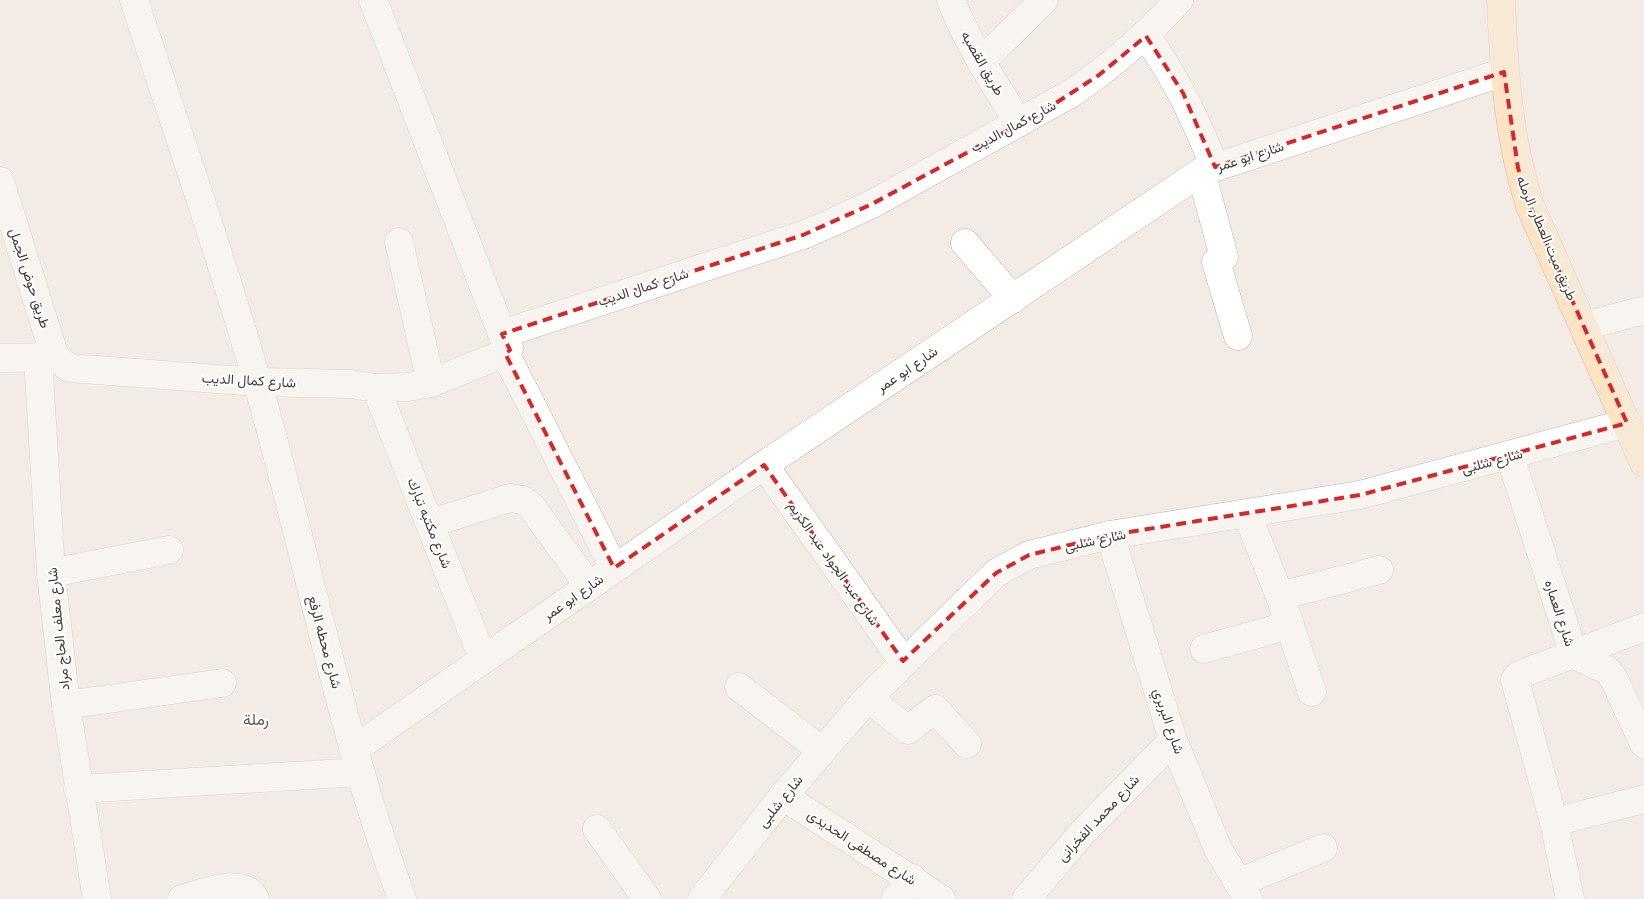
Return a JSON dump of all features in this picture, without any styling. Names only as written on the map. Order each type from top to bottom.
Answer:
[{"type":"main road","name":"طريق ميت العطار, الرمله","points":[[1501,0],[1504,72],[1510,128],[1518,168],[1530,206],[1643,459]]},
{"type":"street","name":"شارع محطه الرفع","points":[[134,0],[213,238],[258,382],[356,761],[402,899]]},
{"type":"street","points":[[373,0],[504,344],[614,568]]},
{"type":"street","name":"طريق القصبه","points":[[951,0],[959,22],[980,62],[1019,123]]},
{"type":"street","points":[[980,62],[1044,0]]},
{"type":"street","name":"شارع كمال الديب","points":[[0,358],[54,361],[258,382],[351,384],[376,388],[431,383],[504,344],[803,235],[872,204],[1042,112],[1085,85],[1146,36],[1179,0]]},
{"type":"street","points":[[1146,36],[1170,68],[1183,93],[1208,169],[1224,257],[1216,262],[1238,336]]},
{"type":"street","name":"شارع ابو عمر","points":[[356,761],[483,659],[764,465],[1208,169],[1504,72]]},
{"type":"street","name":"طريق حوض الجمل","points":[[0,181],[54,361]]},
{"type":"street","points":[[399,242],[431,383]]},
{"type":"street","points":[[965,243],[1013,298]]},
{"type":"street","points":[[1584,326],[1644,310]]},
{"type":"street","name":"شارع معلف الحاج مراد","points":[[54,361],[51,573],[66,705],[97,899]]},
{"type":"street","name":"شارع مكتبه تبارك","points":[[376,388],[431,523],[483,659]]},
{"type":"street","name":"شارع شلبى","points":[[702,899],[821,750],[903,661],[996,573],[1029,555],[1110,535],[1360,495],[1627,423]]},
{"type":"street","name":"شارع العماره","points":[[1510,456],[1574,655],[1608,670],[1614,678],[1644,744]]},
{"type":"street","name":"شارع عبد الجواد عبد الكريم","points":[[764,465],[903,661]]},
{"type":"street","points":[[431,523],[510,498],[523,500],[531,506],[589,586]]},
{"type":"street","points":[[1248,514],[1280,596],[1312,692]]},
{"type":"street","name":"شارع البربري","points":[[1110,535],[1174,740],[1218,849],[1243,891]]},
{"type":"street","points":[[51,573],[169,550]]},
{"type":"street","points":[[1280,596],[1379,570]]},
{"type":"street","points":[[1204,649],[1290,625]]},
{"type":"street","points":[[1570,899],[1554,822],[1514,684],[1518,675],[1644,627]]},
{"type":"street","points":[[66,705],[222,683]]},
{"type":"street","points":[[739,687],[821,750]]},
{"type":"street","points":[[868,698],[908,730],[935,709],[967,744]]},
{"type":"street","name":"شارع محمد الفخرانى","points":[[1026,899],[1083,832],[1174,740]]},
{"type":"street","points":[[78,789],[356,761]]},
{"type":"street","name":"شارع مصطفى الحديدى","points":[[783,796],[903,889],[941,899]]},
{"type":"street","points":[[1554,822],[1643,802]]},
{"type":"street","points":[[597,829],[647,899]]},
{"type":"street","points":[[1243,891],[1323,848]]},
{"type":"street","points":[[182,899],[221,888],[240,888],[247,891],[255,899]]},
{"type":"highlighted area","points":[[1146,36],[1183,93],[1215,167],[1504,72],[1518,168],[1530,206],[1627,423],[1360,495],[1110,535],[1029,555],[996,573],[903,661],[764,465],[614,568],[505,353],[510,350],[502,334],[803,235],[872,204],[1042,112],[1099,75]]},
{"type":"district","name":"رملة","points":[[256,719]]}]
